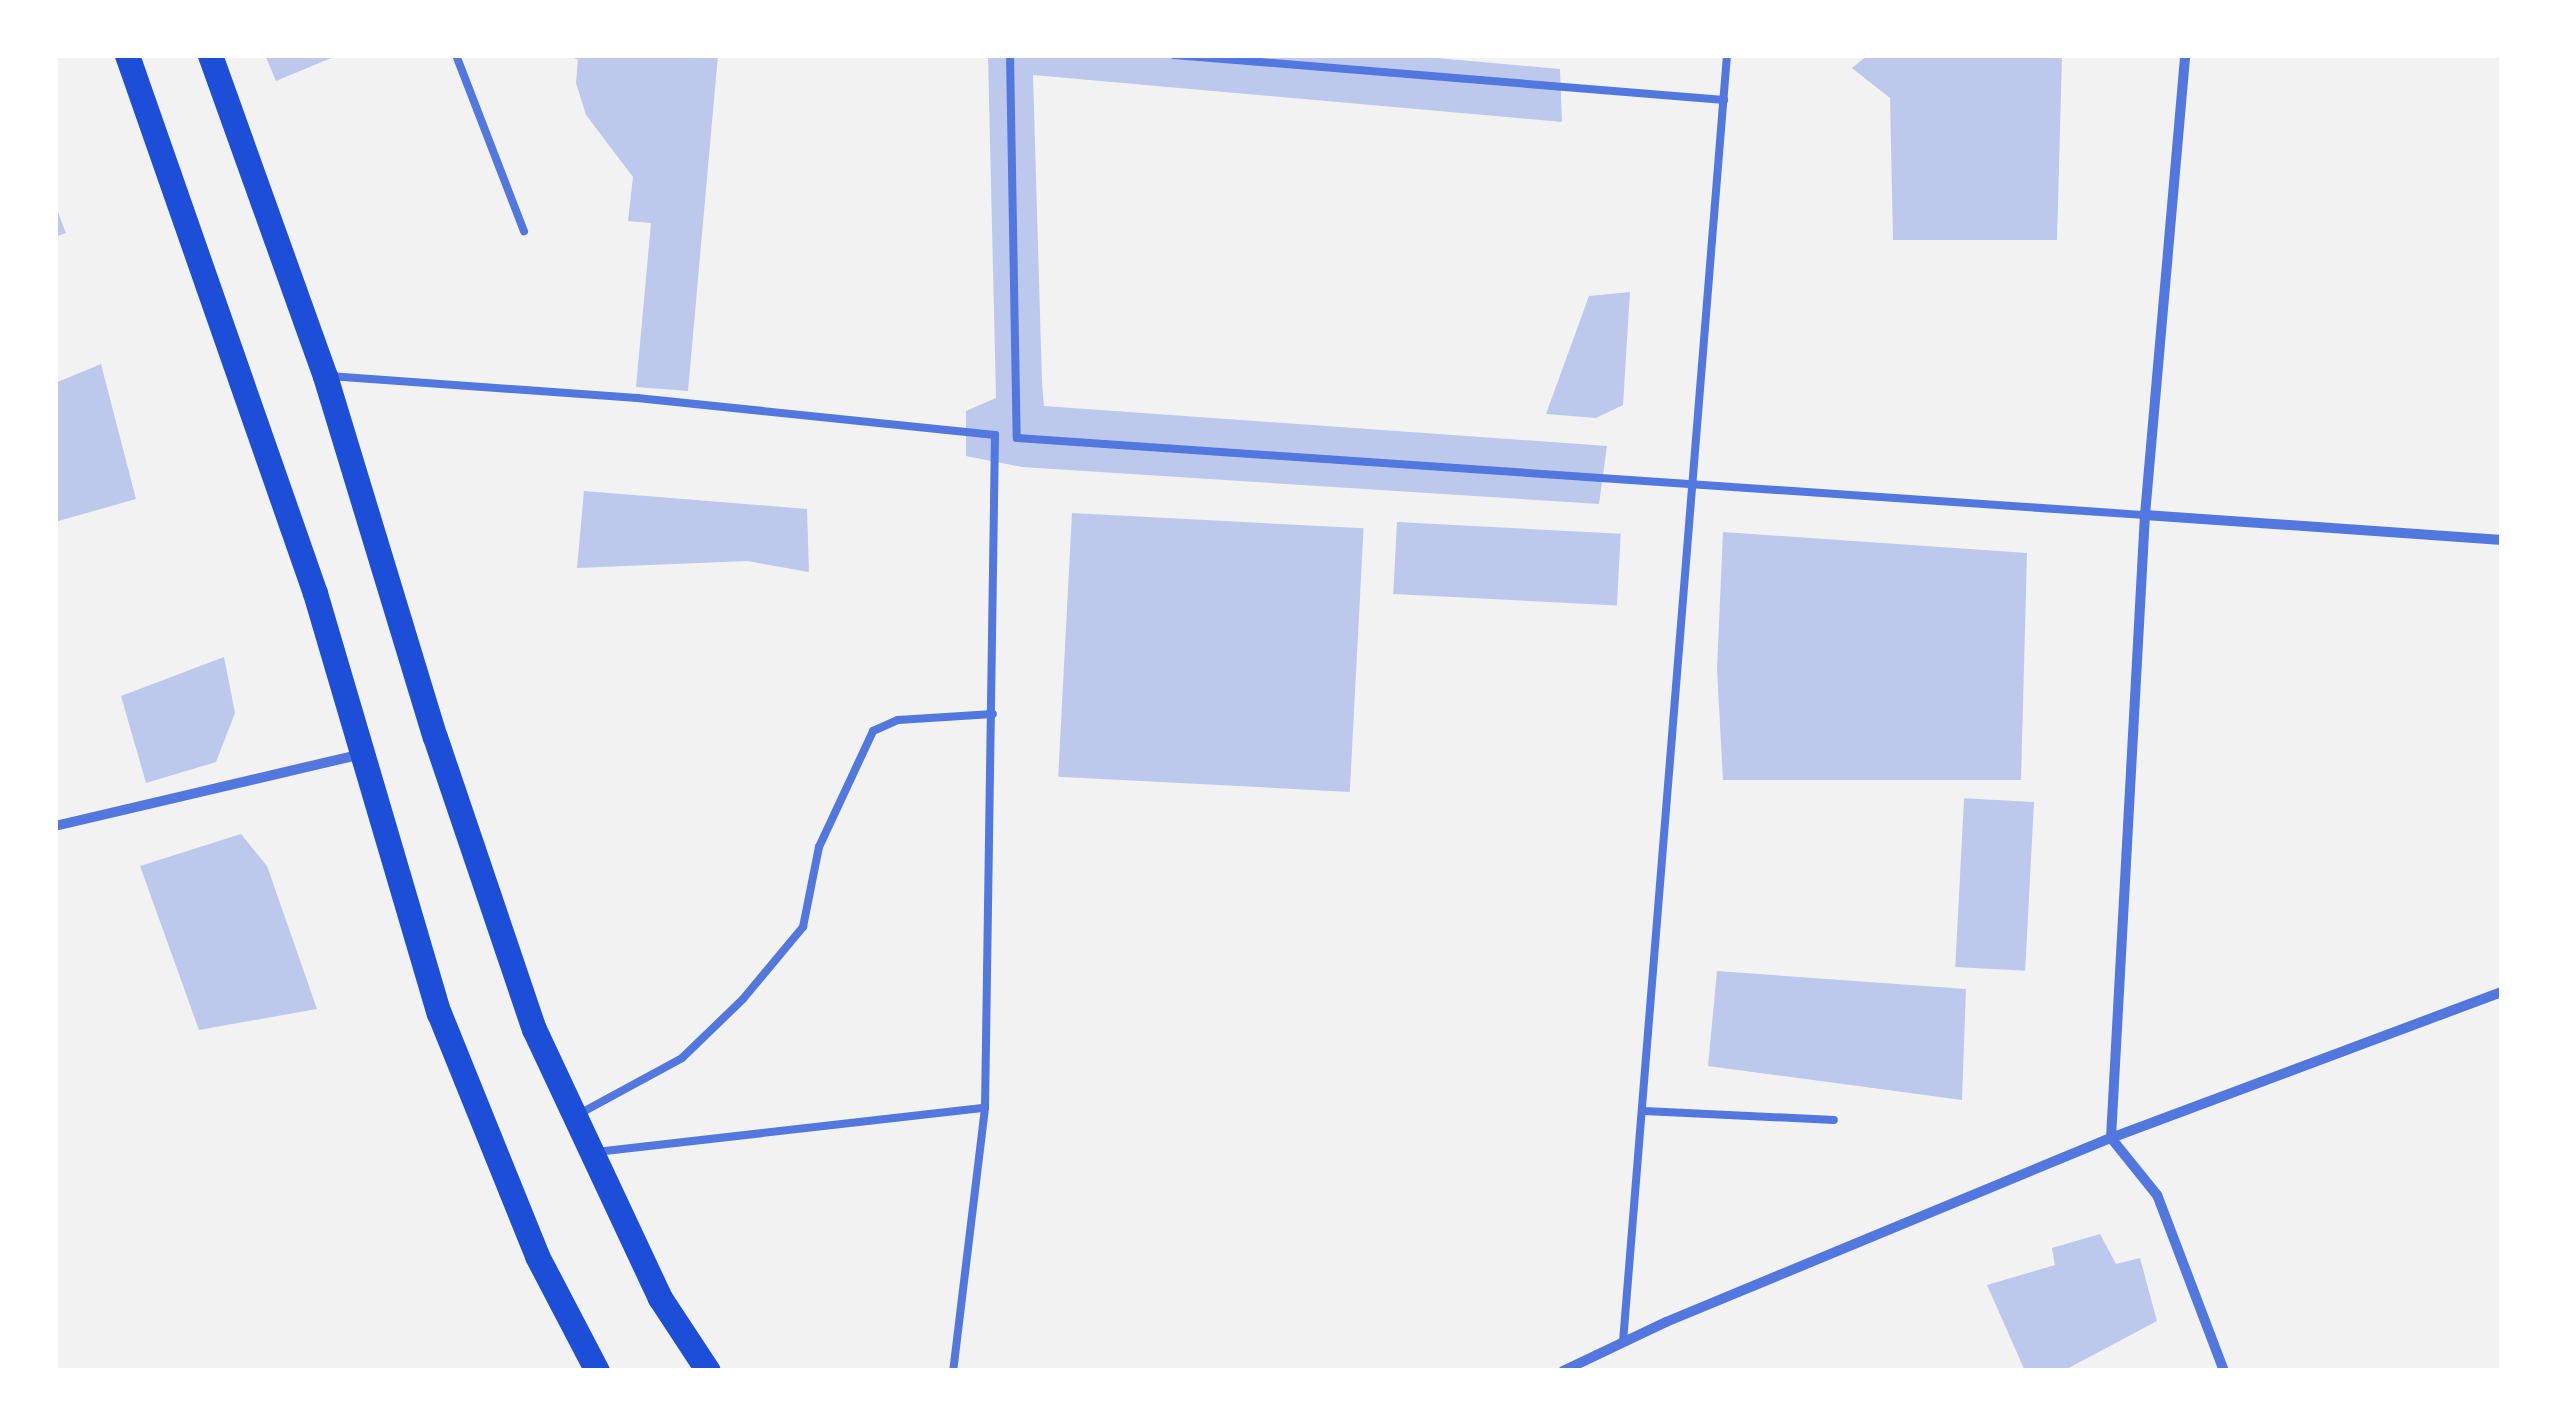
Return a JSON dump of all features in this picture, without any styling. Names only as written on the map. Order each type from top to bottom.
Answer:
[{"type":"main road","points":[[127,55],[367,753],[439,1013],[538,1256],[597,1371]]},
{"type":"main road","points":[[210,55],[325,376],[441,755],[534,1029],[660,1298],[708,1371]]},
{"type":"street","points":[[2184,55],[2145,515],[2111,1138],[2158,1196],[2224,1371]]},
{"type":"street","points":[[2145,515],[2502,540]]},
{"type":"street","points":[[55,826],[367,753]]},
{"type":"street","points":[[1563,1371],[1622,1342],[2111,1138],[2502,992]]},
{"type":"lane","points":[[456,55],[524,231]]},
{"type":"lane","points":[[1010,55],[1017,438]]},
{"type":"lane","points":[[1174,55],[1724,100]]},
{"type":"lane","points":[[1622,1342],[1626,1252],[1644,1111],[1728,55]]},
{"type":"lane","points":[[325,376],[637,398],[1017,438],[2145,515]]},
{"type":"lane","points":[[953,1371],[985,1108],[995,435]]},
{"type":"lane","points":[[575,1116],[682,1058],[743,1000],[803,926],[820,846],[872,730],[898,720],[993,714]]},
{"type":"lane","points":[[591,1152],[985,1108]]},
{"type":"lane","points":[[1644,1111],[1834,1120]]},
{"type":"building","points":[[265,55],[336,55],[336,56],[276,81]]},
{"type":"building","points":[[568,55],[718,55],[688,391],[636,387],[651,223],[628,221],[633,177],[586,115],[576,83],[578,60]]},
{"type":"building","points":[[988,55],[1404,55],[1560,69],[1562,122],[1033,75],[1044,406],[1607,446],[1599,504],[1022,467],[966,456],[966,411],[996,398]]},
{"type":"building","points":[[1868,55],[2062,55],[2057,240],[1893,240],[1890,98],[1852,68]]},
{"type":"building","points":[[55,205],[66,233],[55,237]]},
{"type":"building","points":[[1630,292],[1623,405],[1596,418],[1546,414],[1589,296]]},
{"type":"building","points":[[101,364],[136,499],[55,522],[55,383]]},
{"type":"building","points":[[584,491],[807,509],[809,572],[747,561],[577,568]]},
{"type":"building","points":[[1072,513],[1364,528],[1350,792],[1058,777]]},
{"type":"building","points":[[1397,522],[1621,534],[1617,606],[1393,594]]},
{"type":"building","points":[[1723,532],[2027,553],[2021,780],[1723,780],[1717,669]]},
{"type":"building","points":[[224,657],[235,713],[216,762],[146,783],[121,696]]},
{"type":"building","points":[[1964,798],[2034,802],[2025,971],[1955,967]]},
{"type":"building","points":[[241,834],[267,866],[317,1009],[199,1030],[140,866]]},
{"type":"building","points":[[1717,971],[1966,989],[1962,1100],[1708,1066]]},
{"type":"building","points":[[2100,1234],[2116,1264],[2140,1258],[2157,1321],[2063,1371],[2025,1371],[1987,1285],[2055,1265],[2052,1248]]}]
